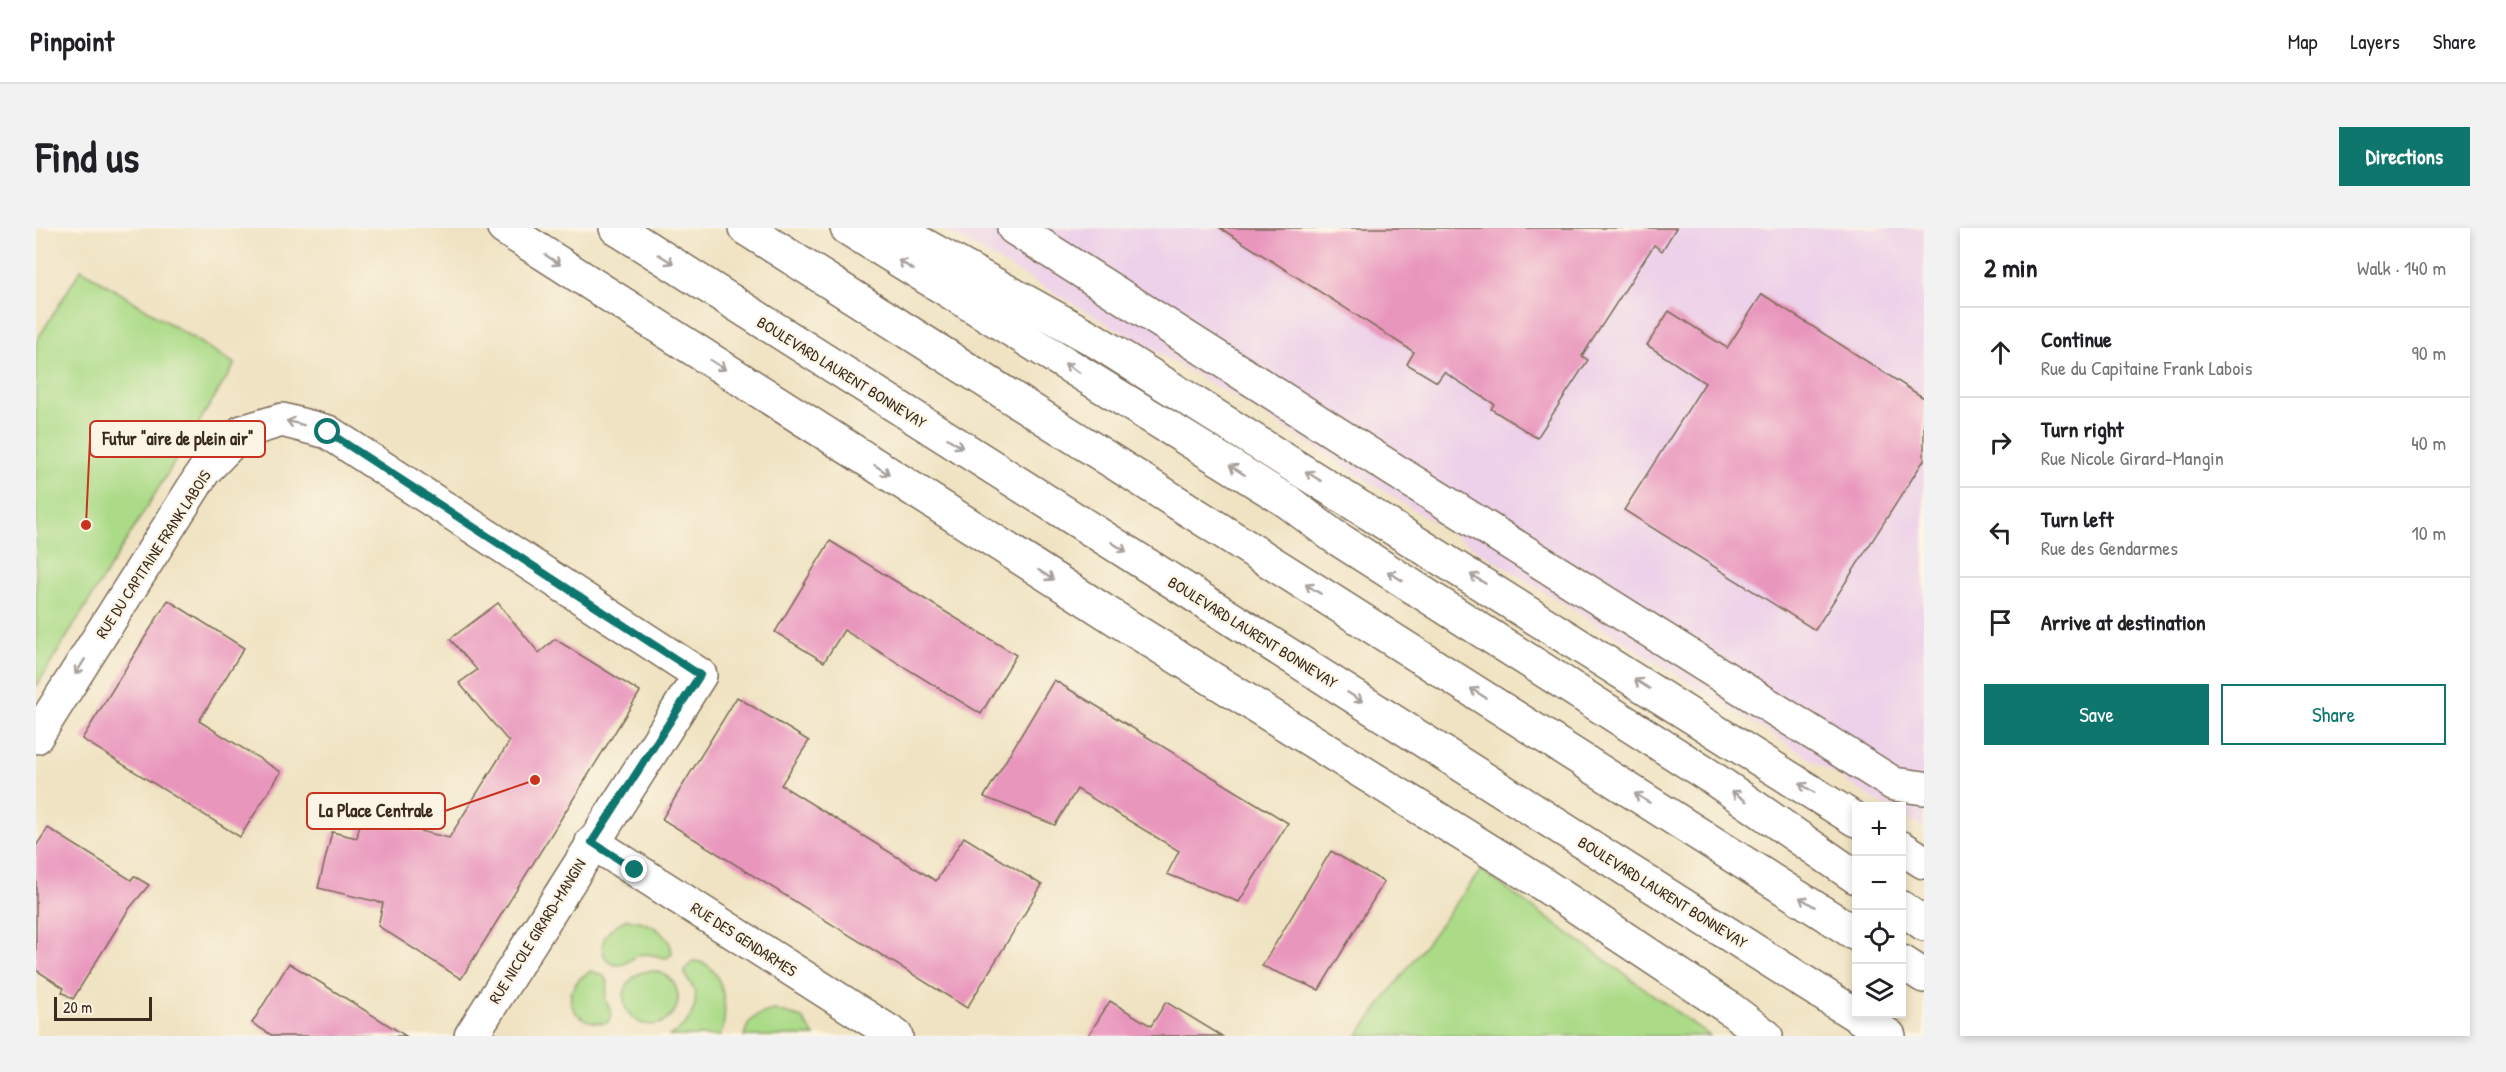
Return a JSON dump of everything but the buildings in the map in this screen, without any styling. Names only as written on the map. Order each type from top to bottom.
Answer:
[{"type":"main road","points":[[504,228],[1122,623],[1538,881],[1729,1008],[1766,1036]]},
{"type":"main road","name":"BOULEVARD LAURENT BONNEVAY","points":[[616,228],[1889,1036]]},
{"type":"main road","points":[[745,228],[1852,931]]},
{"type":"main road","points":[[847,228],[1287,501],[1332,535],[1711,777],[1852,875]]},
{"type":"main road","points":[[893,228],[1094,339],[1852,817]]},
{"type":"main road","points":[[1014,228],[1395,471],[1894,784],[1924,788]]},
{"type":"main road","name":"RUE DU CAPITAINE FRANK LABOIS","points":[[36,737],[204,471],[242,432],[282,420],[328,432],[700,675]]},
{"type":"main road","name":"RUE NICOLE GIRARD-MANGIN","points":[[471,1036],[700,675]]},
{"type":"main road","name":"RUE DES GENDARMES","points":[[592,842],[896,1036]]},
{"type":"main road","points":[[1906,851],[1924,862]]},
{"type":"main road","points":[[1905,910],[1924,924]]},
{"type":"main road","points":[[1905,964],[1924,976]]},
{"type":"main road","points":[[1729,1008],[1784,1036]]},
{"type":"shaded area","points":[[942,228],[1924,228],[1924,828],[1906,817],[1906,802],[1879,802],[1238,399]]},
{"type":"green space","points":[[81,269],[235,364],[36,687],[36,342]]},
{"type":"green space","points":[[1481,870],[1710,1036],[1357,1036]]},
{"type":"green space","points":[[627,919],[642,922],[662,933],[672,953],[667,958],[643,954],[622,965],[614,964],[606,959],[603,951],[605,937]]},
{"type":"green space","points":[[693,961],[704,963],[718,979],[724,1003],[723,1027],[720,1036],[668,1036],[684,1025],[694,1007],[695,993],[684,971]]},
{"type":"green space","points":[[591,971],[604,976],[608,982],[605,999],[612,1014],[608,1022],[585,1019],[577,1014],[572,1006],[573,988]]},
{"type":"green space","points":[[651,971],[661,973],[670,979],[676,988],[678,998],[676,1008],[670,1017],[661,1023],[651,1025],[641,1023],[632,1017],[626,1008],[624,998],[626,988],[632,979],[641,973]]},
{"type":"green space","points":[[774,1010],[802,1018],[815,1036],[744,1036],[748,1025],[754,1018]]},
{"type":"place","name":"Futur \"aire de plein air\"","points":[[86,525]]},
{"type":"place","name":"La Place Centrale","points":[[535,780]]},
{"type":"route","points":[[328,432],[700,675],[592,842],[635,870]]}]
